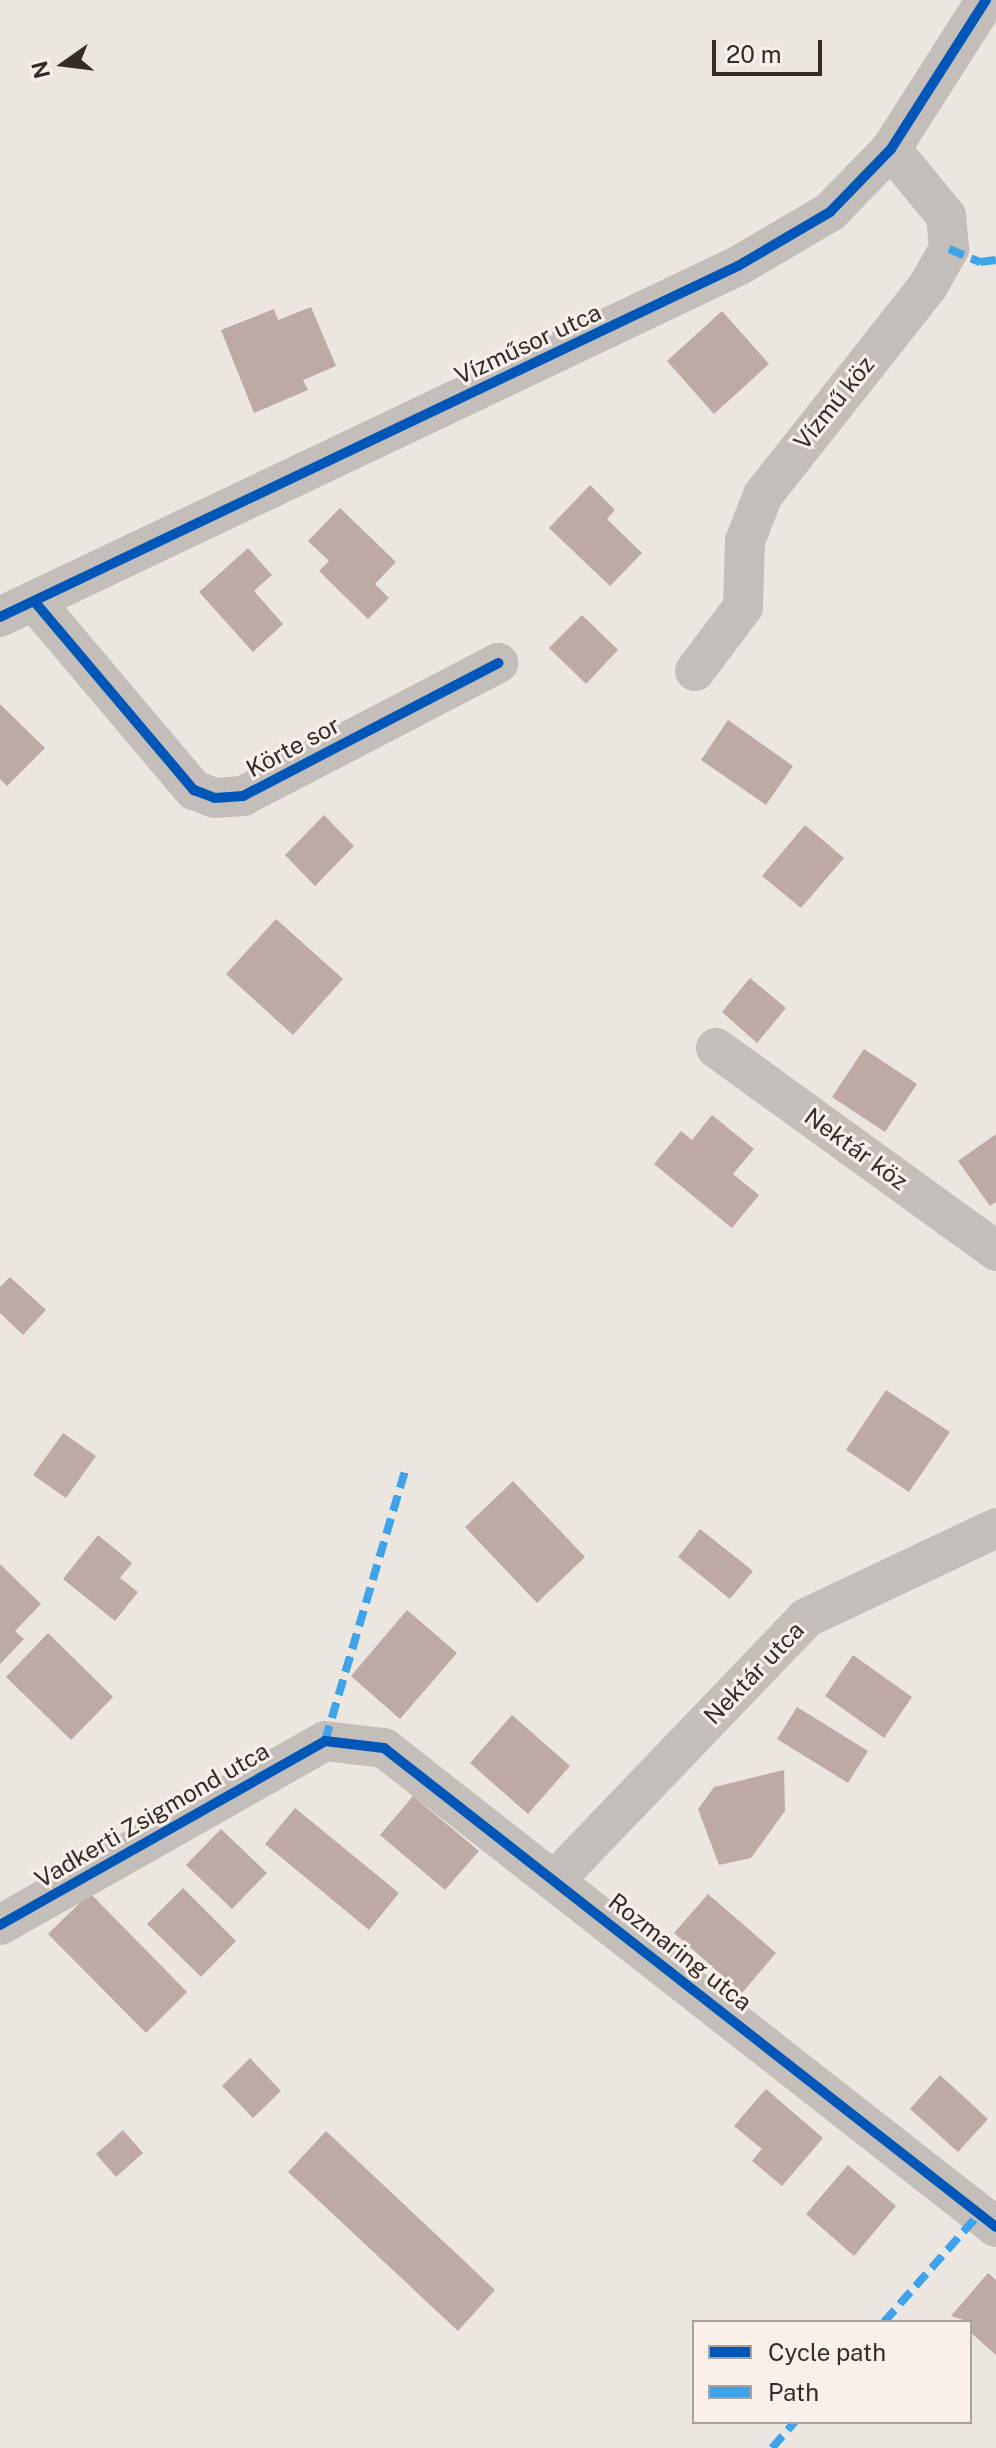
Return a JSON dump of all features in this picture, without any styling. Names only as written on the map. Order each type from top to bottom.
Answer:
[{"type":"street","name":"Vízműsor utca","points":[[17,609],[738,266],[830,212],[891,149],[986,0]]},
{"type":"street","name":"Vízmű köz","points":[[695,671],[743,607],[745,541],[763,495],[928,286],[949,249],[946,216],[891,149]]},
{"type":"street","name":"Körte sor","points":[[17,609],[194,790],[215,798],[243,796],[498,663]]},
{"type":"street","name":"Nektár köz","points":[[716,1048],[996,1251]]},
{"type":"street","name":"Nektár utca","points":[[556,1879],[806,1618],[996,1528]]},
{"type":"street","name":"Rozmaring utca","points":[[325,1741],[384,1748],[556,1879],[996,2227]]},
{"type":"street","name":"Vadkerti Zsigmond utca","points":[[0,1925],[325,1741]]},
{"type":"building","points":[[311,307],[336,366],[303,380],[308,390],[254,413],[221,330],[274,309],[278,320]]},
{"type":"building","points":[[722,311],[769,364],[714,414],[667,361]]},
{"type":"building","points":[[590,485],[615,510],[607,519],[642,553],[610,586],[549,528]]},
{"type":"building","points":[[340,508],[396,562],[375,584],[389,598],[368,619],[319,571],[329,561],[308,541]]},
{"type":"building","points":[[248,548],[272,575],[254,591],[283,624],[253,652],[199,592]]},
{"type":"building","points":[[582,615],[618,650],[586,684],[549,648]]},
{"type":"building","points":[[0,704],[45,748],[7,786],[0,779]]},
{"type":"building","points":[[728,720],[793,766],[766,805],[701,760]]},
{"type":"building","points":[[324,815],[354,846],[315,886],[285,855]]},
{"type":"building","points":[[805,825],[844,858],[801,908],[762,876]]},
{"type":"building","points":[[276,919],[343,979],[293,1035],[226,974]]},
{"type":"building","points":[[750,978],[786,1008],[757,1043],[722,1012]]},
{"type":"building","points":[[864,1049],[917,1084],[885,1132],[832,1097]]},
{"type":"building","points":[[712,1115],[754,1149],[733,1174],[759,1195],[732,1228],[654,1164],[681,1131],[692,1140]]},
{"type":"building","points":[[996,1134],[996,1202],[990,1206],[958,1161]]},
{"type":"building","points":[[10,1277],[46,1310],[23,1335],[0,1313],[0,1287]]},
{"type":"building","points":[[886,1390],[950,1432],[909,1492],[846,1450]]},
{"type":"building","points":[[63,1433],[96,1456],[66,1498],[33,1475]]},
{"type":"building","points":[[513,1481],[585,1557],[537,1603],[465,1527]]},
{"type":"building","points":[[700,1529],[753,1571],[730,1599],[678,1557]]},
{"type":"building","points":[[98,1535],[132,1563],[120,1578],[138,1592],[115,1621],[63,1579]]},
{"type":"building","points":[[0,1564],[41,1604],[15,1631],[24,1639],[0,1664]]},
{"type":"building","points":[[407,1610],[457,1653],[400,1719],[351,1676]]},
{"type":"building","points":[[48,1633],[113,1697],[71,1740],[6,1677]]},
{"type":"building","points":[[853,1655],[912,1697],[884,1738],[825,1696]]},
{"type":"building","points":[[797,1707],[868,1751],[848,1783],[777,1739]]},
{"type":"building","points":[[512,1715],[570,1766],[528,1814],[470,1763]]},
{"type":"building","points":[[784,1770],[785,1811],[751,1858],[719,1865],[698,1809],[714,1787]]},
{"type":"building","points":[[413,1796],[479,1851],[445,1890],[380,1835]]},
{"type":"building","points":[[295,1808],[399,1893],[369,1930],[265,1844]]},
{"type":"building","points":[[221,1829],[267,1873],[232,1909],[186,1865]]},
{"type":"building","points":[[183,1888],[236,1941],[201,1977],[147,1924]]},
{"type":"building","points":[[90,1893],[187,1992],[146,2033],[48,1934]]},
{"type":"building","points":[[708,1894],[776,1953],[742,1993],[674,1933]]},
{"type":"building","points":[[250,2058],[281,2091],[253,2118],[222,2086]]},
{"type":"building","points":[[940,2075],[988,2119],[958,2152],[910,2109]]},
{"type":"building","points":[[766,2089],[823,2138],[782,2186],[752,2161],[762,2149],[734,2126]]},
{"type":"building","points":[[123,2130],[143,2153],[116,2177],[96,2154]]},
{"type":"building","points":[[326,2131],[495,2290],[458,2331],[288,2172]]},
{"type":"building","points":[[848,2165],[896,2206],[854,2256],[806,2214]]},
{"type":"building","points":[[988,2273],[996,2280],[996,2355],[972,2334],[972,2320],[951,2316]]},
{"type":"marked path","points":[[949,249],[980,262],[996,260]]},
{"type":"marked path","points":[[325,1741],[405,1471]]},
{"type":"marked path","points":[[886,2320],[979,2214]]},
{"type":"marked path","points":[[772,2448],[793,2424]]},
{"type":"cycle path","points":[[0,617],[738,266],[830,212],[891,149],[986,0]]},
{"type":"cycle path","points":[[34,601],[194,790],[215,798],[243,796],[498,663]]},
{"type":"cycle path","points":[[0,1925],[325,1741],[384,1748],[996,2227]]}]
